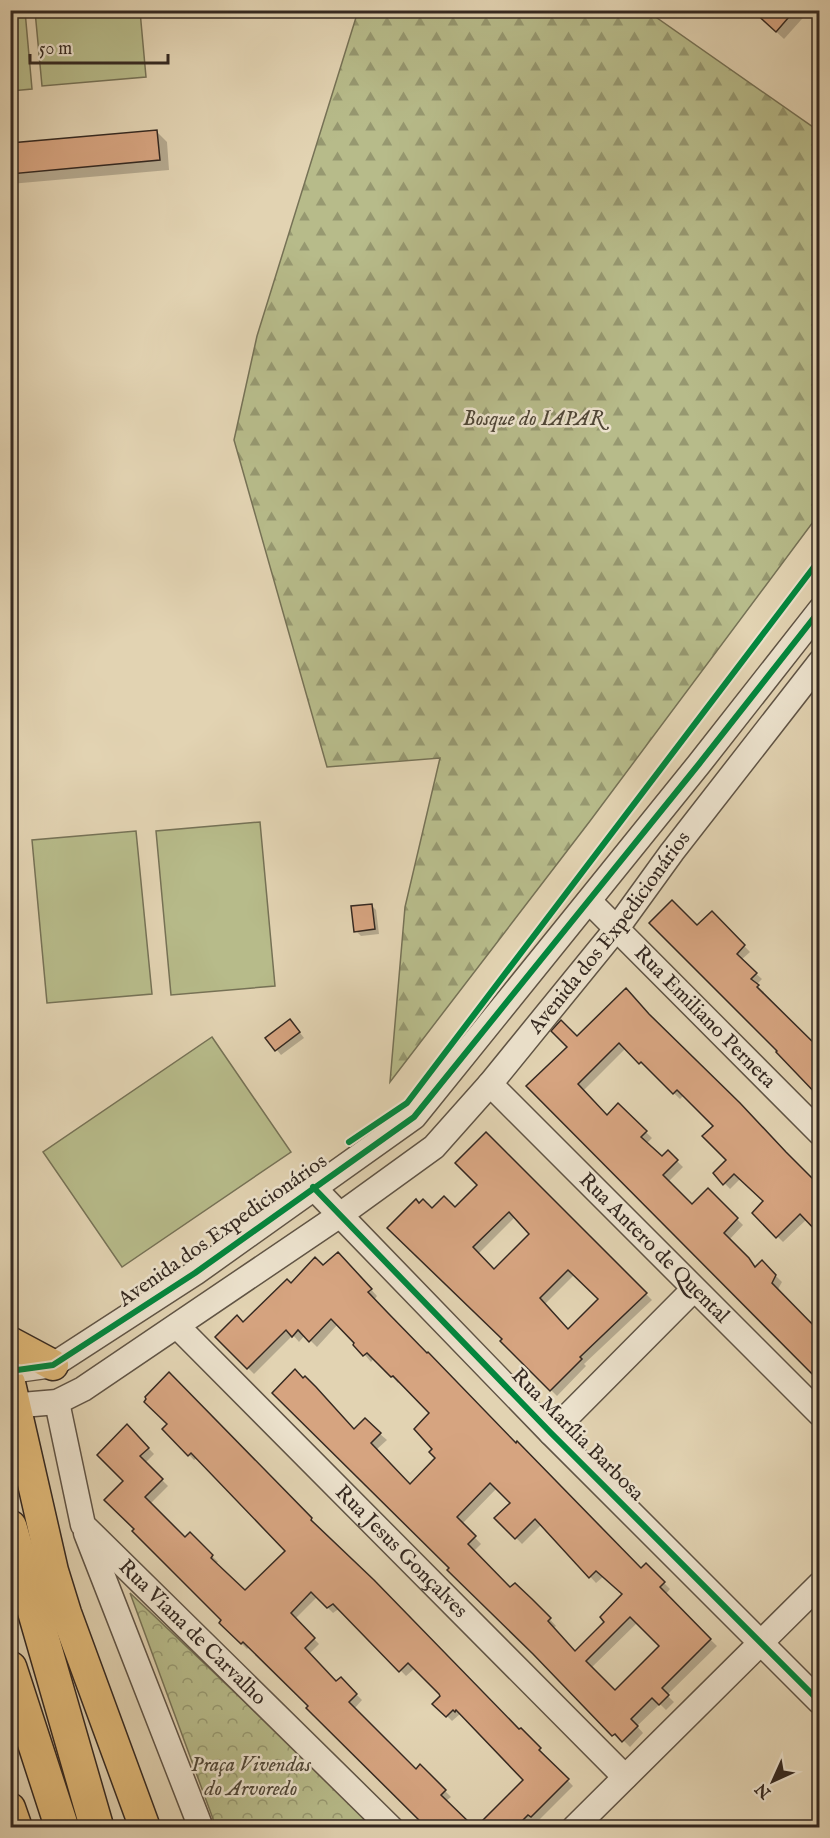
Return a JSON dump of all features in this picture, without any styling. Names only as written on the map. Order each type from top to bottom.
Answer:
[{"type":"highway","points":[[10,1527],[97,1827]]},
{"type":"highway","points":[[10,1668],[62,1827]]},
{"type":"main road","points":[[10,1342],[53,1365]]},
{"type":"main road","points":[[12,1398],[53,1571],[66,1613],[145,1827]]},
{"type":"main road","points":[[10,1808],[17,1827]]},
{"type":"street","name":"Avenida dos Expedicionários","points":[[10,1371],[53,1365],[195,1273],[414,1117],[589,901],[819,610]]},
{"type":"street","name":"Avenida dos Expedicionários","points":[[12,1398],[57,1402],[83,1389],[340,1215],[434,1147],[490,1084],[616,928],[819,662]]},
{"type":"street","name":"Rua Emiliano Perneta","points":[[589,901],[819,1133]]},
{"type":"street","name":"Rua Antero de Quental","points":[[490,1084],[819,1414]]},
{"type":"street","name":"Rua Marília Barbosa","points":[[313,1188],[551,1433],[819,1702]]},
{"type":"street","points":[[551,1433],[694,1288]]},
{"type":"street","name":"Rua Jesus Gonçalves","points":[[177,1326],[625,1777]]},
{"type":"street","points":[[57,1402],[83,1525],[201,1827]]},
{"type":"street","name":"Rua Viana de Carvalho","points":[[83,1525],[391,1827]]},
{"type":"street","points":[[574,1827],[819,1584]]},
{"type":"green space","points":[[11,10],[25,11],[32,89],[11,91]]},
{"type":"green space","points":[[35,11],[140,11],[146,77],[42,86]]},
{"type":"green space","name":"Bosque do IAPAR","points":[[358,11],[647,11],[820,132],[819,514],[590,821],[390,1082],[405,907],[440,758],[327,767],[234,440],[257,336]]},
{"type":"green space","points":[[260,822],[275,986],[171,995],[156,831]]},
{"type":"green space","points":[[136,831],[152,994],[47,1003],[32,840]]},
{"type":"green space","points":[[212,1037],[291,1152],[122,1267],[43,1152]]},
{"type":"green space","name":"Praça Vivendas do Arvoredo","points":[[130,1593],[377,1827],[216,1827]]},
{"type":"building","points":[[752,10],[795,10],[776,32]]},
{"type":"building","points":[[157,130],[160,160],[10,174],[10,143]]},
{"type":"building","points":[[672,900],[697,925],[712,911],[745,945],[737,954],[757,973],[751,979],[819,1048],[819,1097],[777,1051],[649,923]]},
{"type":"building","points":[[372,904],[375,929],[354,932],[351,906]]},
{"type":"building","points":[[626,988],[819,1185],[819,1234],[800,1214],[776,1238],[752,1213],[763,1201],[734,1174],[723,1185],[713,1173],[726,1160],[702,1136],[713,1126],[677,1090],[673,1094],[619,1043],[578,1084],[607,1115],[618,1103],[647,1131],[641,1137],[662,1156],[668,1150],[678,1160],[663,1175],[692,1204],[708,1188],[738,1218],[724,1233],[755,1267],[762,1260],[776,1275],[772,1283],[819,1331],[819,1381],[526,1086],[567,1047],[551,1031],[561,1020],[577,1036]]},
{"type":"building","points":[[290,1019],[300,1032],[275,1051],[265,1038]]},
{"type":"building","points":[[486,1132],[647,1293],[580,1357],[582,1359],[550,1391],[500,1341],[502,1339],[387,1228],[416,1199],[419,1203],[423,1199],[432,1208],[444,1196],[455,1207],[477,1185],[455,1163]],"holes":[[[509,1212],[529,1234],[494,1269],[473,1247]],[[568,1270],[598,1299],[568,1329],[540,1298]]]},
{"type":"building","points":[[338,1252],[372,1289],[368,1292],[516,1443],[517,1441],[641,1568],[646,1563],[665,1582],[660,1587],[711,1639],[662,1688],[669,1695],[659,1705],[652,1698],[631,1719],[638,1726],[622,1742],[615,1734],[612,1736],[447,1570],[449,1568],[272,1393],[295,1369],[316,1387],[354,1429],[365,1418],[381,1433],[371,1443],[410,1484],[435,1458],[429,1452],[432,1449],[414,1429],[429,1413],[393,1376],[391,1377],[367,1353],[363,1356],[331,1319],[309,1342],[298,1330],[292,1337],[286,1330],[247,1369],[215,1337],[237,1315],[243,1322],[287,1279],[291,1283],[315,1257],[323,1265]],"holes":[[[490,1483],[510,1503],[494,1518],[515,1539],[535,1519],[589,1578],[596,1571],[622,1594],[600,1617],[604,1622],[575,1651],[548,1621],[551,1618],[515,1583],[510,1587],[468,1544],[476,1536],[457,1517]],[[630,1617],[659,1646],[615,1690],[586,1661]]]},
{"type":"building","points":[[169,1372],[312,1518],[311,1520],[374,1580],[569,1779],[531,1817],[528,1815],[516,1827],[476,1827],[523,1780],[456,1710],[446,1717],[432,1704],[440,1696],[439,1694],[408,1663],[399,1672],[333,1604],[327,1608],[311,1592],[291,1613],[315,1638],[305,1648],[336,1681],[341,1677],[357,1694],[349,1702],[416,1769],[420,1764],[446,1790],[441,1795],[474,1827],[426,1827],[306,1708],[308,1706],[243,1642],[241,1644],[219,1623],[221,1620],[104,1500],[123,1481],[97,1455],[127,1424],[149,1448],[140,1456],[163,1479],[145,1497],[185,1537],[190,1532],[213,1555],[211,1558],[245,1590],[285,1551],[191,1453],[188,1456],[162,1429],[167,1424],[144,1402],[145,1397]]},
{"type":"cycle path","points":[[349,1142],[407,1103],[820,559]]},
{"type":"cycle path","points":[[10,1371],[53,1365],[195,1273],[414,1117],[699,764],[820,610]]},
{"type":"cycle path","points":[[313,1187],[551,1433],[820,1702]]}]
